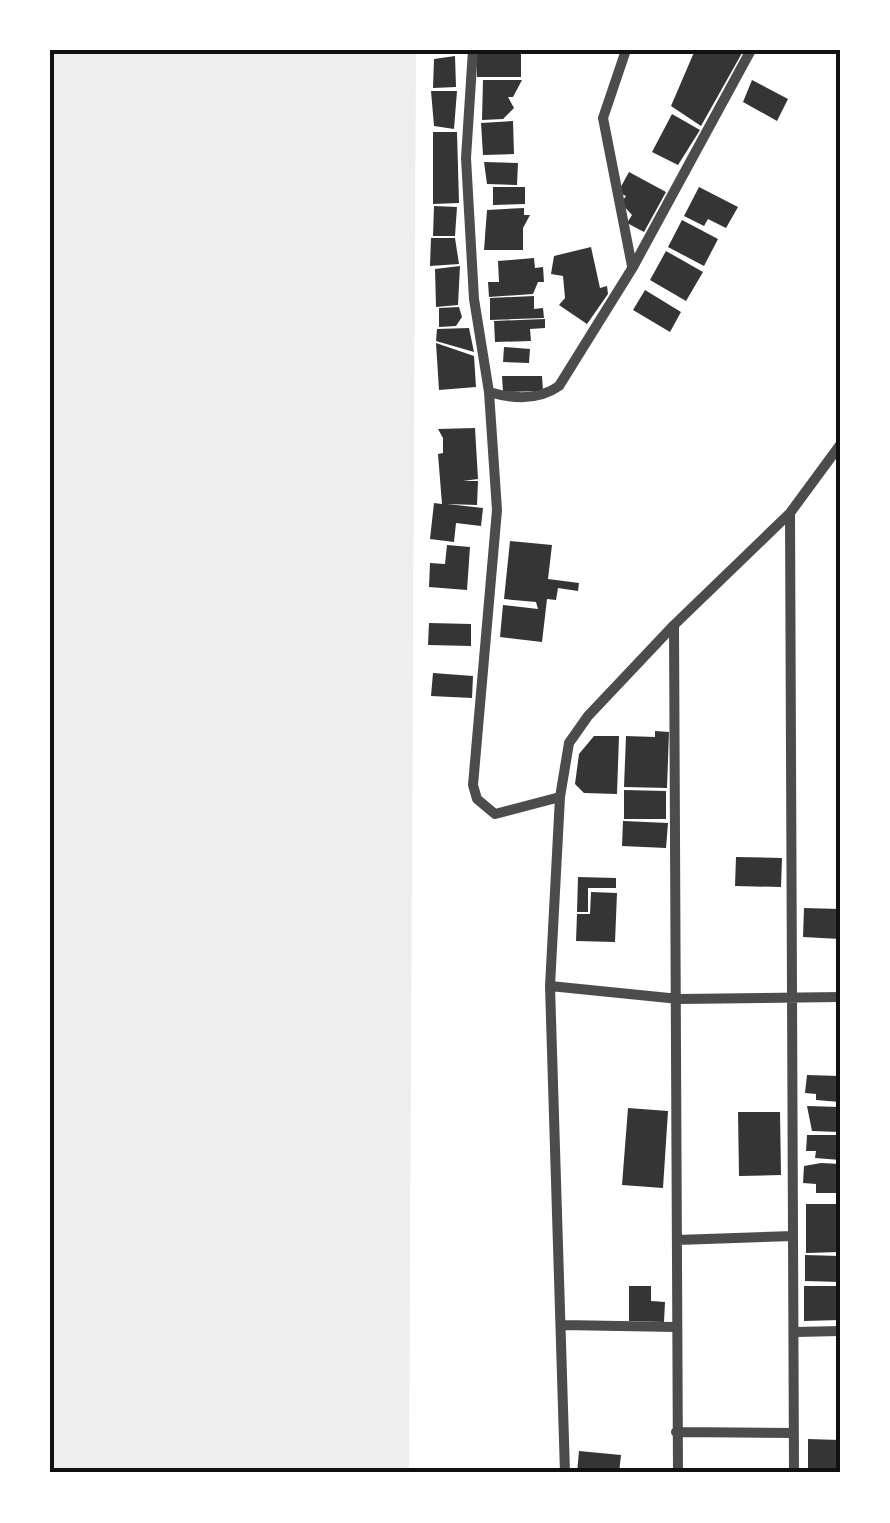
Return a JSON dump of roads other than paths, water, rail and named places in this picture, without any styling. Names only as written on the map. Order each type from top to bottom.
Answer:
[{"type":"street","points":[[472,50],[466,158],[474,299],[489,392],[498,510],[473,785],[477,799],[496,814],[560,797]]},
{"type":"street","points":[[626,50],[603,118],[632,267]]},
{"type":"street","points":[[489,392],[509,398],[526,397],[548,394],[559,386],[632,267],[751,50]]},
{"type":"street","points":[[565,1473],[550,986],[560,797],[570,743],[577,729],[674,625],[790,513],[840,446]]},
{"type":"street","points":[[790,513],[794,1473]]},
{"type":"street","points":[[674,625],[679,1000],[675,1327],[678,1473]]},
{"type":"street","points":[[550,986],[679,1000],[840,996]]},
{"type":"street","points":[[677,1240],[793,1236]]},
{"type":"street","points":[[563,1325],[675,1327]]},
{"type":"street","points":[[796,1332],[840,1332]]},
{"type":"street","points":[[676,1432],[794,1433]]}]
